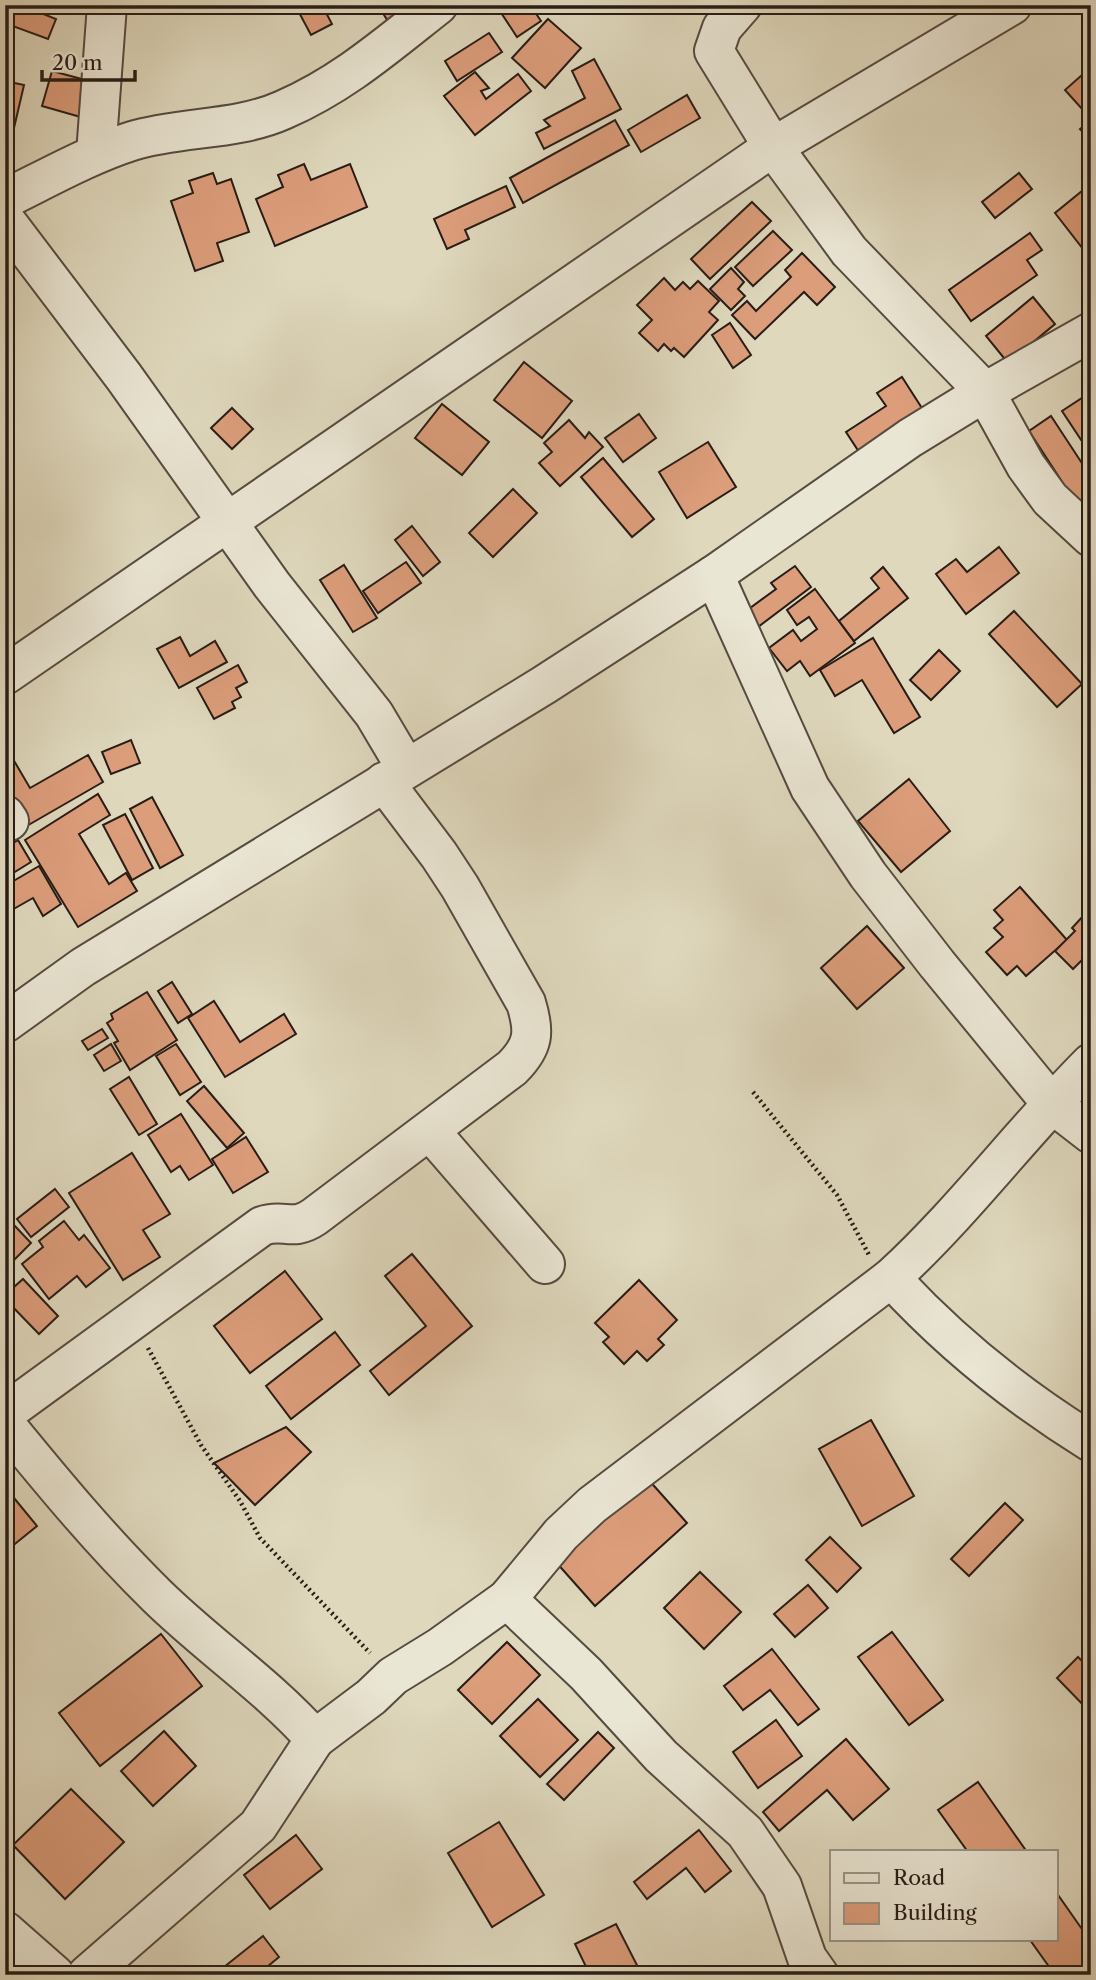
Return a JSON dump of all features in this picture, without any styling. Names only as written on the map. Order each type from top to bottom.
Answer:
[{"type":"street","points":[[96,154],[107,5]]},
{"type":"street","points":[[5,199],[96,154],[134,141],[256,120],[281,111],[348,76],[438,5]]},
{"type":"street","points":[[743,5],[722,28],[714,51],[773,147],[849,251],[985,392],[1026,466],[1050,499],[1091,537]]},
{"type":"street","points":[[5,675],[773,147],[1012,5]]},
{"type":"street","points":[[5,220],[116,366],[272,585],[374,714],[395,775],[526,1003],[531,1019],[531,1040],[524,1056],[430,1131],[304,1224],[296,1226],[276,1223],[262,1226],[5,1413]]},
{"type":"street","points":[[5,1023],[83,967],[544,685],[714,575],[910,438],[1091,332]]},
{"type":"street","points":[[714,575],[810,788],[883,895],[937,964],[1051,1103],[1091,1134]]},
{"type":"street","points":[[87,1975],[258,1826],[315,1739],[371,1698],[393,1676],[507,1600],[561,1534],[592,1505],[891,1278],[929,1243],[1051,1103],[1091,1063]]},
{"type":"street","points":[[430,1131],[545,1264]]},
{"type":"street","points":[[891,1278],[941,1329],[1045,1414],[1091,1442]]},
{"type":"street","points":[[5,1424],[77,1512],[158,1597],[244,1674],[274,1696],[315,1739]]},
{"type":"street","points":[[507,1600],[586,1674],[661,1756],[745,1832],[782,1886],[807,1958],[819,1975]]},
{"type":"street","points":[[5,1931],[55,1975]]},
{"type":"path","points":[[753,1092],[837,1195],[867,1253],[891,1278]]},
{"type":"path","points":[[133,1320],[201,1445],[240,1500],[260,1538],[393,1676]]},
{"type":"building","points":[[14,5],[21,5],[56,19],[48,39],[7,24]]},
{"type":"building","points":[[295,5],[322,5],[332,24],[311,35]]},
{"type":"building","points":[[378,5],[418,5],[389,23]]},
{"type":"building","points":[[496,5],[530,5],[541,21],[517,37]]},
{"type":"building","points":[[548,19],[581,48],[545,88],[512,58]]},
{"type":"building","points":[[489,33],[502,52],[457,81],[445,61]]},
{"type":"building","points":[[594,59],[621,109],[544,149],[536,133],[550,126],[544,120],[585,98],[572,71]]},
{"type":"building","points":[[1091,67],[1091,119],[1065,90]]},
{"type":"building","points":[[52,71],[93,82],[84,118],[42,106]]},
{"type":"building","points":[[475,72],[489,88],[481,91],[486,99],[518,74],[531,91],[475,135],[444,96]]},
{"type":"building","points":[[5,81],[24,85],[14,128],[5,126]]},
{"type":"building","points":[[687,95],[700,118],[641,152],[628,130]]},
{"type":"building","points":[[615,120],[629,145],[523,203],[510,178]]},
{"type":"building","points":[[1091,120],[1091,141],[1080,129]]},
{"type":"building","points":[[304,164],[311,180],[350,164],[367,207],[275,246],[256,199],[283,187],[278,175]]},
{"type":"building","points":[[1091,171],[1091,251],[1087,254],[1055,213],[1088,186],[1082,178]]},
{"type":"building","points":[[213,173],[217,184],[231,179],[249,232],[217,243],[223,261],[195,271],[171,201],[193,193],[189,181]]},
{"type":"building","points":[[1019,173],[1032,189],[995,218],[982,202]]},
{"type":"building","points":[[506,186],[515,207],[465,230],[469,239],[447,249],[434,219]]},
{"type":"building","points":[[752,202],[771,221],[710,279],[691,259]]},
{"type":"building","points":[[773,231],[792,250],[753,286],[735,267]]},
{"type":"building","points":[[1030,233],[1042,250],[1027,260],[1037,275],[971,321],[949,290]]},
{"type":"building","points":[[802,253],[835,287],[817,305],[804,292],[755,339],[732,315],[747,301],[756,311],[791,277],[785,270]]},
{"type":"building","points":[[731,268],[744,282],[738,289],[745,296],[731,310],[710,289]]},
{"type":"building","points":[[664,278],[675,290],[683,282],[690,289],[698,281],[719,301],[709,312],[718,320],[684,357],[664,344],[658,351],[639,333],[652,320],[637,305]]},
{"type":"building","points":[[1033,297],[1055,324],[1008,363],[986,336]]},
{"type":"building","points":[[730,323],[751,355],[733,368],[712,335]]},
{"type":"building","points":[[524,362],[572,401],[542,438],[494,400]]},
{"type":"building","points":[[902,377],[927,416],[863,458],[846,432],[886,406],[877,393]]},
{"type":"building","points":[[1082,398],[1091,412],[1091,455],[1062,411]]},
{"type":"building","points":[[442,404],[489,442],[462,475],[415,438]]},
{"type":"building","points":[[232,408],[253,429],[232,449],[211,428]]},
{"type":"building","points":[[639,414],[656,438],[623,462],[605,438]]},
{"type":"building","points":[[1051,416],[1091,477],[1091,509],[1083,514],[1029,431]]},
{"type":"building","points":[[569,420],[585,438],[589,432],[603,447],[560,486],[539,463],[552,452],[544,443]]},
{"type":"building","points":[[708,442],[736,487],[687,518],[659,472]]},
{"type":"building","points":[[603,458],[654,519],[632,537],[581,477]]},
{"type":"building","points":[[513,489],[537,513],[493,557],[469,533]]},
{"type":"building","points":[[412,526],[440,562],[423,576],[395,540]]},
{"type":"building","points":[[999,547],[1019,573],[966,614],[936,574],[956,559],[967,572]]},
{"type":"building","points":[[406,562],[421,583],[378,613],[363,591]]},
{"type":"building","points":[[344,565],[377,618],[353,632],[320,580]]},
{"type":"building","points":[[795,566],[811,587],[754,630],[742,614],[776,589],[771,583]]},
{"type":"building","points":[[883,567],[908,598],[854,641],[839,621],[879,588],[871,578]]},
{"type":"building","points":[[815,589],[855,643],[810,676],[800,661],[787,671],[769,648],[793,630],[801,641],[817,629],[809,617],[797,625],[787,610]]},
{"type":"building","points":[[1014,611],[1082,684],[1057,707],[989,634]]},
{"type":"building","points":[[180,637],[190,656],[215,641],[227,662],[179,688],[157,649]]},
{"type":"building","points":[[873,638],[920,717],[894,733],[862,680],[835,696],[820,670]]},
{"type":"building","points":[[939,650],[960,671],[931,700],[910,680]]},
{"type":"building","points":[[238,665],[247,682],[236,688],[241,697],[232,702],[235,708],[214,719],[197,688]]},
{"type":"building","points":[[131,740],[140,763],[111,774],[102,752]]},
{"type":"building","points":[[88,755],[103,782],[25,827],[5,792],[5,763],[13,759],[30,788]]},
{"type":"building","points":[[909,779],[950,831],[901,872],[858,821]]},
{"type":"building","points":[[98,794],[110,815],[79,834],[109,884],[126,873],[137,891],[78,927],[25,840]]},
{"type":"building","points":[[152,797],[183,855],[160,868],[130,809]]},
{"type":"building","points":[[125,814],[153,868],[132,880],[103,825]]},
{"type":"building","points":[[18,840],[31,862],[5,878],[5,847]]},
{"type":"building","points":[[39,866],[61,904],[43,916],[33,898],[10,911],[5,903],[5,886]]},
{"type":"building","points":[[1020,887],[1067,940],[1026,976],[1017,966],[1007,975],[986,952],[1003,937],[994,928],[1003,920],[994,910]]},
{"type":"building","points":[[1085,914],[1091,920],[1091,951],[1073,969],[1055,951],[1075,931],[1072,928]]},
{"type":"building","points":[[867,926],[904,968],[857,1009],[821,968]]},
{"type":"building","points":[[172,982],[192,1014],[178,1023],[158,991]]},
{"type":"building","points":[[147,992],[177,1040],[130,1070],[114,1043],[118,1041],[107,1023],[113,1019],[111,1014]]},
{"type":"building","points":[[214,1001],[240,1042],[284,1014],[296,1034],[225,1077],[188,1018]]},
{"type":"building","points":[[102,1029],[108,1038],[88,1050],[82,1041]]},
{"type":"building","points":[[111,1044],[121,1061],[104,1071],[94,1055]]},
{"type":"building","points":[[176,1044],[201,1082],[180,1095],[156,1056]]},
{"type":"building","points":[[129,1077],[157,1124],[139,1135],[110,1089]]},
{"type":"building","points":[[204,1086],[244,1133],[227,1148],[187,1101]]},
{"type":"building","points":[[181,1114],[213,1165],[189,1180],[180,1166],[171,1172],[148,1135]]},
{"type":"building","points":[[246,1137],[268,1172],[233,1193],[212,1159]]},
{"type":"building","points":[[132,1153],[170,1214],[143,1230],[160,1257],[123,1280],[69,1193]]},
{"type":"building","points":[[55,1189],[69,1207],[31,1237],[17,1219]]},
{"type":"building","points":[[64,1221],[79,1240],[84,1235],[110,1268],[86,1287],[77,1276],[49,1299],[22,1264],[43,1247],[39,1241]]},
{"type":"building","points":[[13,1224],[31,1243],[14,1260],[5,1251],[5,1231]]},
{"type":"building","points":[[412,1254],[472,1326],[389,1395],[370,1371],[426,1326],[385,1276]]},
{"type":"building","points":[[285,1271],[322,1319],[250,1373],[214,1326]]},
{"type":"building","points":[[23,1279],[58,1316],[39,1334],[5,1299],[5,1295]]},
{"type":"building","points":[[639,1280],[677,1320],[658,1339],[664,1345],[647,1361],[637,1351],[624,1364],[603,1342],[609,1337],[595,1323]]},
{"type":"building","points":[[335,1332],[360,1365],[291,1419],[266,1386]]},
{"type":"building","points":[[871,1420],[914,1496],[862,1526],[819,1449]]},
{"type":"building","points":[[286,1427],[311,1452],[255,1505],[214,1463]]},
{"type":"building","points":[[647,1478],[687,1523],[595,1606],[555,1561]]},
{"type":"building","points":[[5,1487],[37,1526],[5,1552]]},
{"type":"building","points":[[1005,1503],[1023,1520],[969,1576],[951,1559]]},
{"type":"building","points":[[830,1537],[861,1568],[837,1592],[806,1560]]},
{"type":"building","points":[[700,1572],[741,1612],[704,1649],[664,1608]]},
{"type":"building","points":[[808,1585],[828,1608],[795,1637],[774,1614]]},
{"type":"building","points":[[892,1632],[943,1700],[909,1725],[858,1657]]},
{"type":"building","points":[[161,1634],[202,1686],[100,1766],[59,1713]]},
{"type":"building","points":[[507,1642],[540,1675],[492,1724],[458,1690]]},
{"type":"building","points":[[772,1649],[819,1709],[798,1725],[770,1690],[743,1710],[724,1686]]},
{"type":"building","points":[[1078,1657],[1091,1670],[1091,1713],[1057,1678]]},
{"type":"building","points":[[538,1699],[578,1740],[540,1777],[500,1736]]},
{"type":"building","points":[[776,1720],[802,1756],[758,1788],[733,1752]]},
{"type":"building","points":[[164,1731],[196,1766],[153,1806],[121,1771]]},
{"type":"building","points":[[598,1732],[614,1748],[564,1800],[547,1784]]},
{"type":"building","points":[[846,1739],[889,1789],[853,1820],[827,1790],[779,1831],[763,1812]]},
{"type":"building","points":[[978,1782],[1026,1850],[967,1850],[938,1810]]},
{"type":"building","points":[[71,1789],[124,1842],[65,1899],[13,1845]]},
{"type":"building","points":[[499,1822],[544,1895],[492,1927],[448,1853]]},
{"type":"building","points":[[699,1830],[731,1871],[705,1892],[686,1868],[647,1899],[634,1882]]},
{"type":"building","points":[[296,1835],[322,1869],[270,1909],[244,1875]]},
{"type":"building","points":[[1058,1895],[1091,1942],[1091,1975],[1055,1975],[1031,1941],[1058,1941]]},
{"type":"building","points":[[616,1924],[642,1975],[590,1975],[575,1944]]},
{"type":"building","points":[[263,1936],[279,1957],[257,1975],[214,1975]]}]
